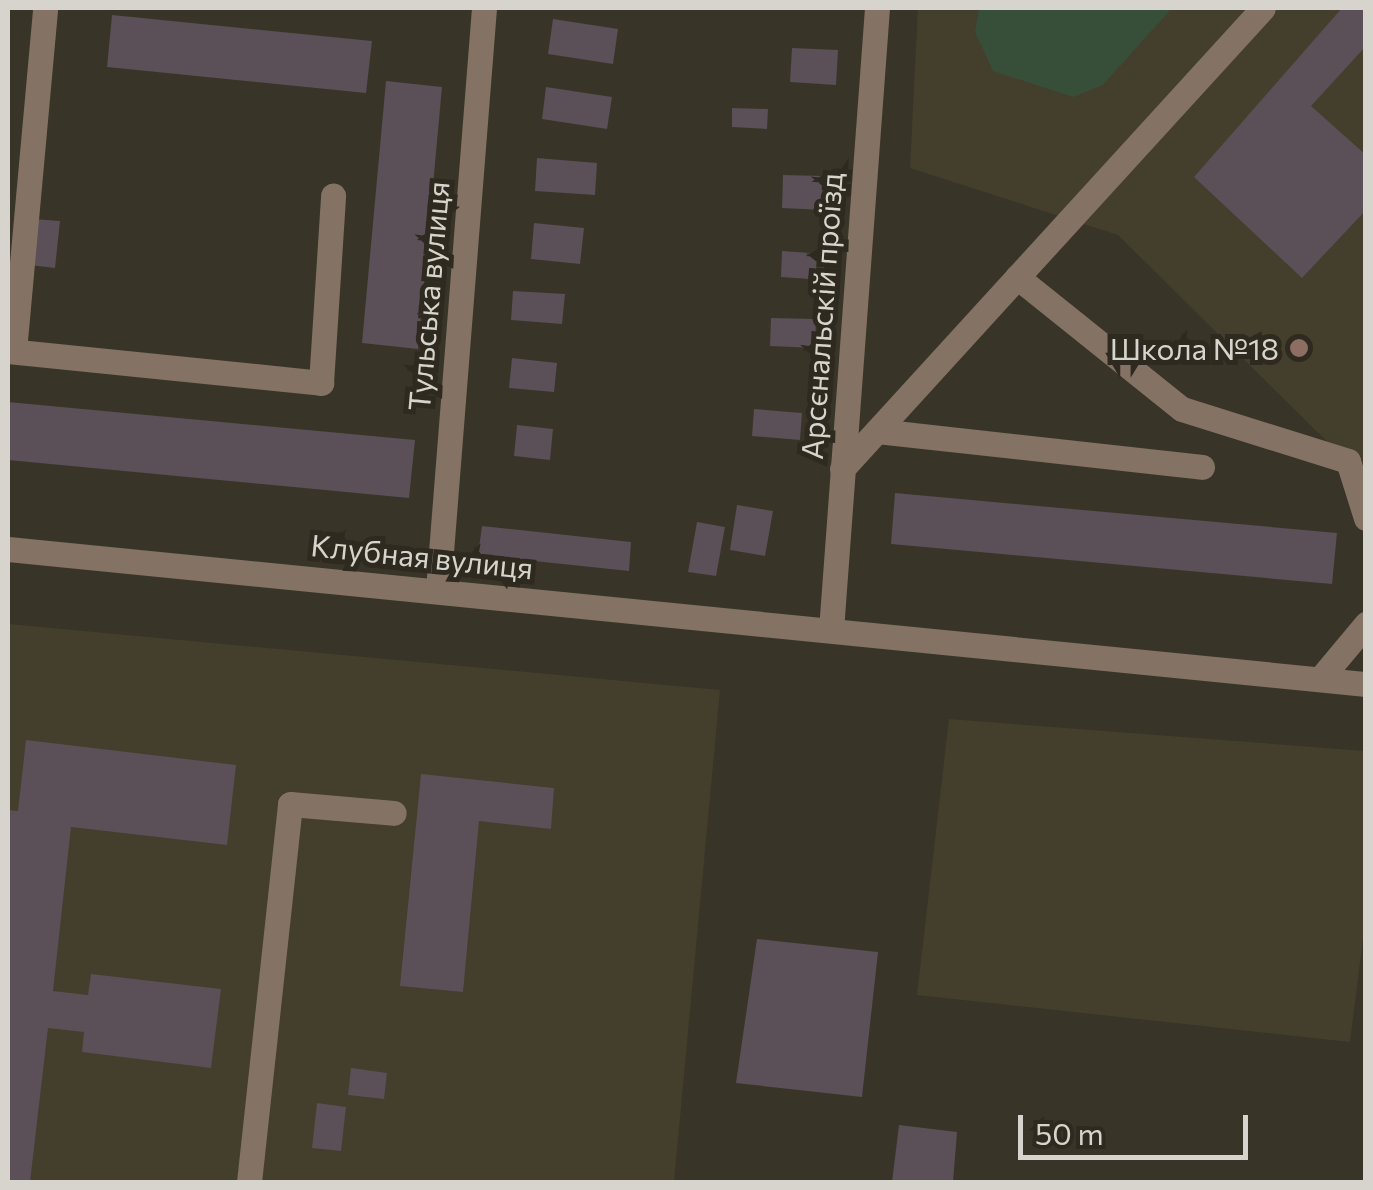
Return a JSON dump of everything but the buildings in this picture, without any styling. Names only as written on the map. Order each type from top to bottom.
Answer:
[{"type":"street","points":[[44,8],[11,351],[321,383],[334,195]]},
{"type":"street","name":"Тульська вулиця","points":[[438,590],[484,8]]},
{"type":"street","name":"Арсєнальскій проїзд","points":[[831,630],[877,8]]},
{"type":"street","points":[[842,469],[1264,8]]},
{"type":"street","points":[[1017,277],[1182,409],[1348,462],[1366,518]]},
{"type":"street","points":[[877,431],[1202,467]]},
{"type":"street","name":"Клубная вулиця","points":[[8,549],[1366,684]]},
{"type":"street","points":[[1320,679],[1366,624]]},
{"type":"street","points":[[249,1182],[290,804],[394,813]]},
{"type":"shaded area","name":"Школа №18","points":[[918,8],[1365,8],[1365,479],[1118,235],[910,168]]},
{"type":"shaded area","points":[[8,624],[720,690],[674,1182],[8,1182]]},
{"type":"shaded area","points":[[949,719],[1365,751],[1366,914],[1350,1042],[917,995]]},
{"type":"green space","points":[[979,8],[1172,8],[1103,85],[1073,97],[993,71],[975,32]]},
{"type":"place","name":"Школа №18","points":[[1299,348]]}]
